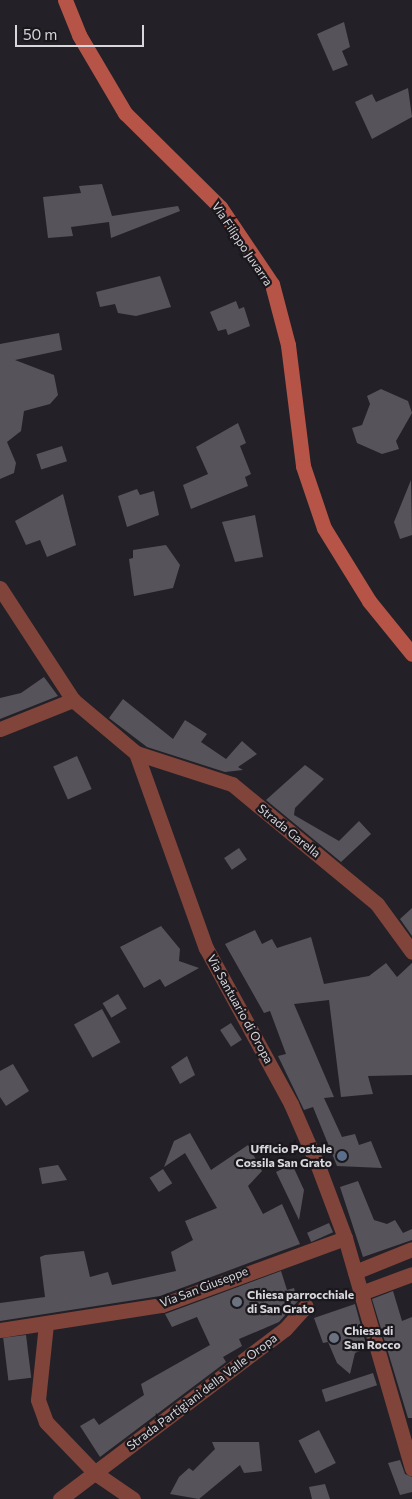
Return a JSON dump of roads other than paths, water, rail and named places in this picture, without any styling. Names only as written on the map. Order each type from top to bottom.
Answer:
[{"type":"main road","name":"Via Filippo Juvarra","points":[[64,0],[79,35],[125,112],[220,207],[272,284],[288,345],[303,466],[324,528],[369,601],[412,654]]},
{"type":"street","points":[[0,588],[73,700],[136,753]]},
{"type":"street","points":[[0,729],[73,700]]},
{"type":"street","name":"Strada Garella","points":[[136,753],[232,784],[378,904],[412,952]]},
{"type":"street","name":"Via Santuario di Oropa","points":[[136,753],[206,948],[291,1104],[345,1238],[412,1468]]},
{"type":"street","name":"Via San Giuseppe","points":[[0,1330],[162,1305],[345,1238]]},
{"type":"street","points":[[355,1272],[412,1249]]},
{"type":"street","points":[[361,1293],[412,1274]]},
{"type":"street","name":"Strada Partigiani della Valle Oropa","points":[[60,1499],[285,1329],[306,1306]]},
{"type":"street","points":[[46,1324],[38,1400],[46,1422],[95,1473],[133,1499]]},
{"type":"place","name":"Ufficio Postale Cossila San Grato","points":[[342,1156]]},
{"type":"place","name":"Chiesa parrocchiale di San Grato","points":[[237,1302]]},
{"type":"place","name":"Chiesa di San Rocco","points":[[334,1338]]}]
